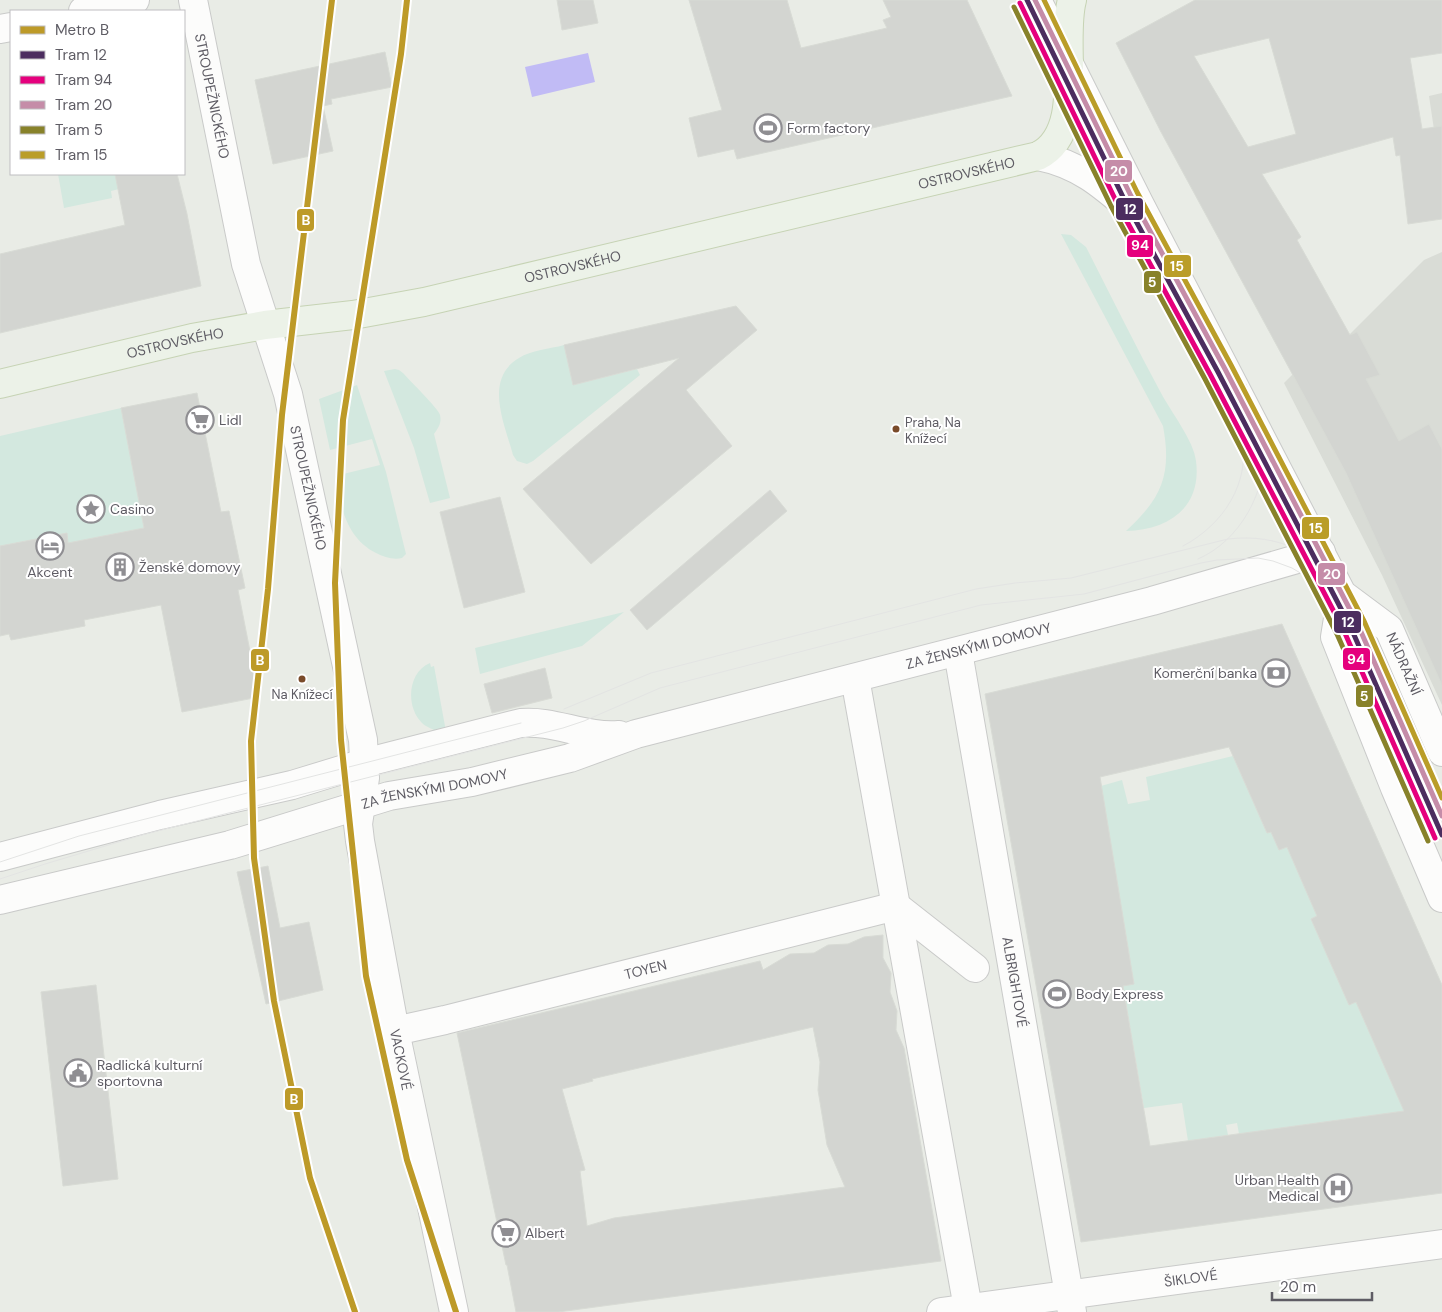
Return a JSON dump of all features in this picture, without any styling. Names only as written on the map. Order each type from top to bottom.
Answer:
[{"type":"main road","name":"OSTROVSKÉHO","points":[[0,384],[192,338],[265,325],[353,315],[424,302],[1038,156],[1047,152],[1054,145],[1068,108],[1068,28],[1072,0]]},
{"type":"street","points":[[88,10],[135,0]]},
{"type":"street","name":"STROUPEŽNICKÉHO","points":[[193,0],[246,264],[288,394],[363,740],[365,778],[362,805]]},
{"type":"street","name":"NÁDRAŽNÍ","points":[[1036,0],[1342,594],[1389,629],[1442,752]]},
{"type":"street","points":[[1038,156],[1055,159],[1087,174],[1153,229]]},
{"type":"street","name":"ZA ŽENSKÝMI DOMOVY","points":[[0,900],[230,845],[406,792],[472,782],[570,758],[636,734],[1152,601],[1321,552]]},
{"type":"street","points":[[1342,594],[1335,638],[1395,788],[1442,898]]},
{"type":"street","name":"ALBRIGHTOVÉ","points":[[958,652],[1070,1303]]},
{"type":"street","points":[[855,678],[968,1308]]},
{"type":"street","name":"ZA ŽENSKÝMI DOMOVY","points":[[0,857],[160,814],[292,785],[364,763],[521,723],[535,722],[599,735],[636,734]]},
{"type":"street","name":"VACKOVÉ","points":[[362,805],[358,824],[360,840],[395,1031],[454,1312]]},
{"type":"street","points":[[896,906],[975,968]]},
{"type":"street","name":"TOYEN","points":[[395,1031],[454,1018],[896,906]]},
{"type":"street","name":"ŠIKLOVÉ","points":[[941,1312],[968,1308],[1070,1303],[1118,1288],[1442,1244]]},
{"type":"shaded area","points":[[588,53],[595,82],[532,97],[525,67]]},
{"type":"shaded area","points":[[1442,93],[1442,183],[1429,96]]},
{"type":"shaded area","points":[[1442,252],[1442,705],[1382,575],[1284,383],[1293,374],[1350,334],[1424,260]]},
{"type":"green space","points":[[58,175],[115,175],[123,188],[111,191],[112,198],[64,208]]},
{"type":"green space","points":[[1061,234],[1071,235],[1086,247],[1151,375],[1187,436],[1194,453],[1196,477],[1194,492],[1188,504],[1168,521],[1156,526],[1126,531],[1148,507],[1156,496],[1161,484],[1165,472],[1166,458],[1163,426]]},
{"type":"green space","points":[[564,345],[573,385],[637,369],[640,375],[533,461],[527,464],[517,461],[513,455],[499,403],[499,390],[502,378],[508,367],[524,355]]},
{"type":"green space","points":[[395,369],[403,373],[440,415],[440,423],[434,434],[450,498],[430,503],[414,448],[384,371]]},
{"type":"green space","points":[[357,385],[386,472],[406,554],[402,558],[385,557],[366,546],[351,530],[342,509],[335,476],[380,465],[372,439],[330,450],[319,399]]},
{"type":"green space","points":[[121,408],[144,528],[68,543],[67,534],[0,546],[0,436]]},
{"type":"green space","points":[[624,612],[582,646],[480,674],[475,648]]},
{"type":"green space","points":[[430,663],[431,667],[434,666],[445,726],[445,729],[439,732],[422,723],[413,708],[411,699],[413,681],[423,667]]},
{"type":"green space","points":[[1233,756],[1267,833],[1271,832],[1279,850],[1287,847],[1317,916],[1311,919],[1349,1005],[1356,1002],[1405,1111],[1239,1134],[1237,1123],[1226,1125],[1228,1135],[1188,1141],[1182,1103],[1144,1108],[1123,986],[1134,983],[1101,786],[1122,780],[1128,804],[1150,800],[1146,777]]},
{"type":"building","points":[[557,0],[593,0],[598,23],[562,30]]},
{"type":"building","points":[[689,0],[787,0],[801,48],[887,28],[883,20],[891,17],[883,0],[967,0],[1012,96],[737,159],[734,149],[698,157],[689,118],[722,110]]},
{"type":"building","points":[[1195,0],[1442,0],[1442,53],[1410,58],[1422,129],[1442,126],[1442,219],[1408,224],[1400,155],[1396,156],[1393,137],[1262,174],[1301,237],[1297,240],[1350,335],[1357,332],[1380,375],[1366,379],[1399,441],[1429,424],[1442,449],[1442,685],[1346,473],[1161,132],[1116,43]],"holes":[[[1269,38],[1296,134],[1248,147],[1194,56]]]},
{"type":"building","points":[[385,52],[392,87],[331,99],[332,104],[323,106],[333,151],[273,164],[255,80]]},
{"type":"building","points":[[115,175],[177,175],[201,286],[0,333],[0,254],[125,225]]},
{"type":"building","points":[[736,306],[757,330],[686,390],[732,446],[591,564],[523,489],[679,358],[573,385],[564,345]]},
{"type":"building","name":"Ženské domovy","points":[[197,393],[221,512],[229,511],[245,588],[238,590],[259,697],[182,712],[161,605],[84,620],[85,626],[11,640],[9,634],[0,636],[0,546],[67,533],[68,543],[144,528],[121,408]]},
{"type":"building","points":[[770,490],[787,511],[647,630],[630,610]]},
{"type":"building","points":[[500,497],[525,592],[464,608],[440,512]]},
{"type":"building","points":[[1282,624],[1442,985],[1442,1193],[1081,1242],[985,694]],"holes":[[[1229,747],[1267,833],[1271,832],[1279,850],[1287,847],[1317,916],[1311,919],[1349,1005],[1356,1002],[1404,1111],[1150,1146],[1123,986],[1134,984],[1100,777]]]},
{"type":"building","points":[[545,668],[552,698],[492,713],[484,684]]},
{"type":"building","points":[[268,866],[280,928],[309,922],[323,990],[266,1004],[237,872]]},
{"type":"building","points":[[883,935],[883,958],[891,973],[890,992],[897,1011],[896,1030],[904,1048],[941,1261],[558,1312],[516,1312],[457,1033],[760,961],[763,970],[790,954],[814,953],[828,945],[848,944],[864,937]],"holes":[[[813,1027],[820,1062],[818,1090],[827,1145],[845,1187],[614,1218],[587,1226],[580,1171],[585,1170],[562,1089],[593,1081],[592,1079]]]},
{"type":"building","name":"Radlická kulturní sportovna","points":[[96,985],[118,1179],[63,1186],[41,992]]},
{"type":"tram line","name":"12","points":[[1027,0],[1124,199],[1218,372],[1351,628],[1442,835]]},
{"type":"tram line","name":"20","points":[[1035,0],[1131,196],[1225,369],[1358,625],[1442,816]]},
{"type":"tram line","name":"15","points":[[1044,0],[1137,192],[1231,365],[1364,621],[1442,798]]},
{"type":"tram line","name":"94","points":[[1020,3],[1117,203],[1211,376],[1344,631],[1435,838]]},
{"type":"tram line","name":"5","points":[[1014,7],[1111,206],[1205,379],[1337,634],[1428,841]]},
{"type":"tram line","points":[[1183,546],[1210,527],[1222,514],[1238,486],[1242,470],[1244,453],[1242,436],[1218,372]]},
{"type":"tram line","points":[[1198,559],[1213,551],[1238,527],[1248,513],[1261,481],[1264,464],[1263,439],[1246,384]]},
{"type":"tram line","points":[[564,709],[651,673],[976,589],[1071,578],[1228,539],[1265,539],[1297,549],[1325,567],[1351,593]]},
{"type":"tram line","points":[[0,879],[142,835],[563,728],[584,721],[660,688],[981,605],[1084,594],[1217,560],[1258,558],[1292,568],[1323,591],[1351,628]]},
{"type":"tram line","points":[[0,862],[79,836],[521,723]]},
{"type":"metro line","name":"B","points":[[332,0],[282,415],[268,589],[251,741],[254,858],[274,1001],[310,1178],[355,1312]]},
{"type":"metro line","name":"B","points":[[407,0],[401,54],[343,420],[335,583],[341,740],[366,976],[407,1160],[456,1312]]},
{"type":"place","name":"Form factory","points":[[768,128]]},
{"type":"place","name":"Lidl","points":[[200,420]]},
{"type":"place","name":"Praha, Na Knížecí","points":[[896,429]]},
{"type":"place","name":"Casino","points":[[91,509]]},
{"type":"place","name":"Akcent","points":[[50,546]]},
{"type":"place","name":"Ženské domovy","points":[[120,567]]},
{"type":"place","name":"Komerční banka","points":[[1276,673]]},
{"type":"place","name":"Na Knížecí","points":[[302,679]]},
{"type":"place","name":"Body Express","points":[[1057,994]]},
{"type":"place","name":"Radlická kulturní sportovna","points":[[78,1073]]},
{"type":"place","name":"Urban Health Medical","points":[[1338,1188]]},
{"type":"place","name":"Albert","points":[[506,1233]]}]
